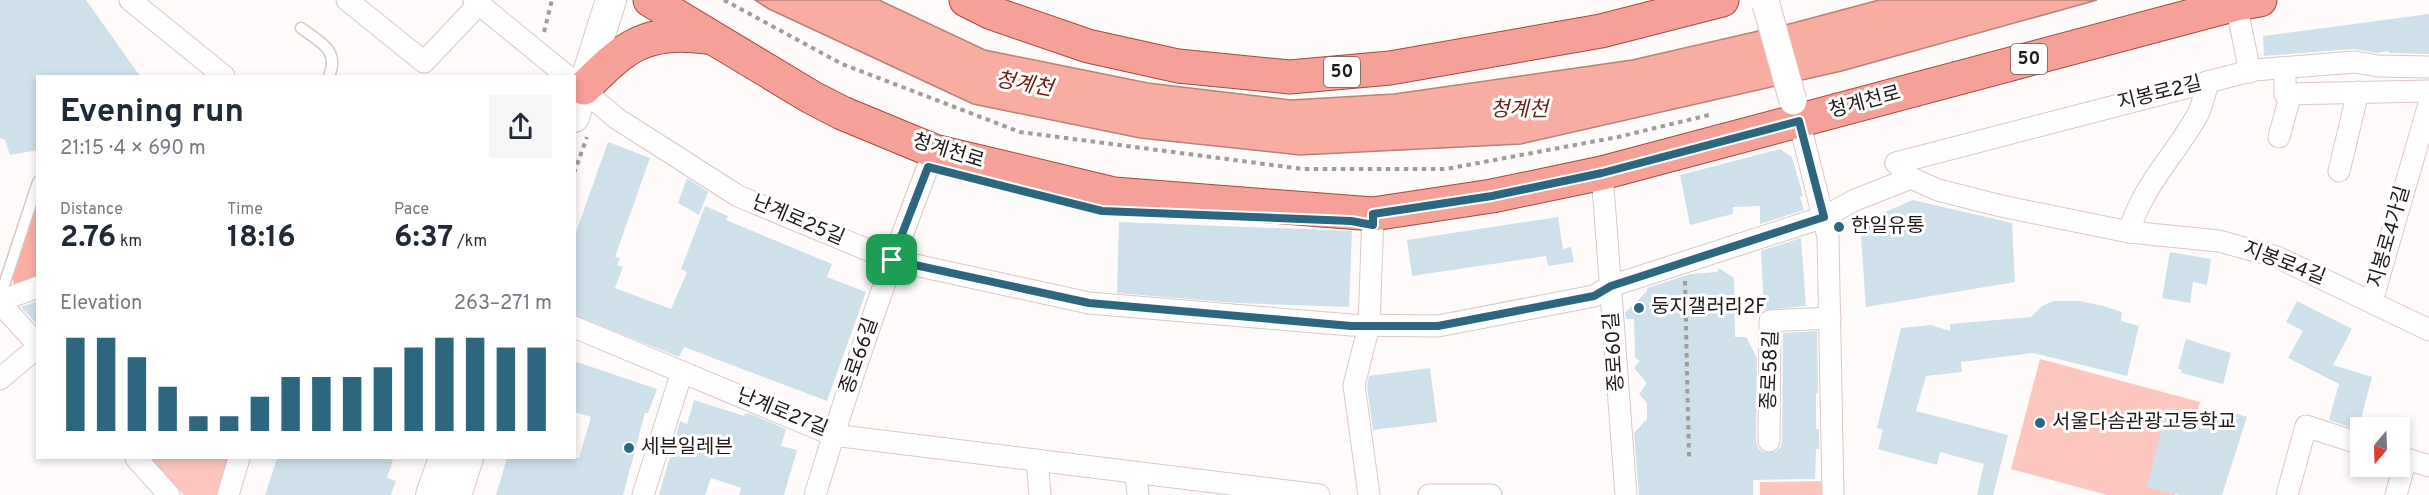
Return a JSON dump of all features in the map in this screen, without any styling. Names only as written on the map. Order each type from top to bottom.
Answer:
[{"type":"main road","points":[[578,91],[595,0]]},
{"type":"main road","points":[[578,91],[611,0]]},
{"type":"main road","name":"청계천로","points":[[650,0],[842,113],[934,151],[1114,194],[1373,214],[1492,196],[1602,173],[1796,111],[2248,2]]},
{"type":"main road","name":"50","points":[[966,0],[992,13],[1088,46],[1178,66],[1290,77],[1390,68],[1601,31],[1722,0]]},
{"type":"main road","points":[[578,91],[618,54],[648,39],[680,34],[711,37]]},
{"type":"main road","points":[[432,495],[444,459]]},
{"type":"main road","points":[[456,495],[468,459]]},
{"type":"street","points":[[130,0],[223,75]]},
{"type":"street","points":[[348,0],[424,62],[476,2]]},
{"type":"street","name":"난계로25길","points":[[476,2],[560,75]]},
{"type":"street","points":[[2248,2],[2250,72]]},
{"type":"street","points":[[1766,4],[1828,237],[1833,495]]},
{"type":"street","name":"지봉로2길","points":[[1904,170],[2208,82],[2250,72],[2355,63],[2429,67]]},
{"type":"street","points":[[2285,68],[2285,94],[2429,91]]},
{"type":"street","points":[[2129,232],[2135,210],[2199,112],[2208,82]]},
{"type":"street","name":"난계로25길","points":[[578,91],[738,196],[892,260],[1089,303],[1369,326],[1438,326],[1594,296],[1611,286],[1824,217]]},
{"type":"street","points":[[2339,171],[2358,92]]},
{"type":"street","points":[[2279,137],[2291,93]]},
{"type":"street","name":"지봉로4가길","points":[[2372,301],[2429,104]]},
{"type":"street","name":"종로66길","points":[[815,495],[892,260],[934,151]]},
{"type":"street","points":[[1824,217],[1904,170]]},
{"type":"street","name":"지봉로4길","points":[[1904,170],[1938,190],[2001,206],[2129,232],[2219,241],[2277,257],[2429,330]]},
{"type":"street","name":"종로60길","points":[[1602,173],[1626,495]]},
{"type":"street","points":[[1369,495],[1354,385],[1369,326],[1373,214]]},
{"type":"street","points":[[36,288],[0,300],[36,344]]},
{"type":"street","name":"종로58길","points":[[1769,441],[1770,321],[1830,318]]},
{"type":"street","name":"난계로27길","points":[[576,328],[833,435],[1318,495]]},
{"type":"street","points":[[0,378],[36,348]]},
{"type":"street","points":[[643,495],[682,372]]},
{"type":"street","points":[[2287,495],[2306,426],[2350,440]]},
{"type":"street","points":[[137,459],[169,495]]},
{"type":"street","points":[[228,495],[239,459]]},
{"type":"street","points":[[1037,460],[1040,495]]},
{"type":"street","points":[[2410,460],[2429,466]]},
{"type":"street","points":[[1136,473],[1138,495]]},
{"type":"street","points":[[2396,495],[2399,477]]},
{"type":"street","points":[[1428,495],[1480,494]]},
{"type":"lane","points":[[301,28],[329,50],[333,65],[328,75]]},
{"type":"lane","points":[[0,300],[36,188]]},
{"type":"path","points":[[724,0],[842,64],[1020,132],[1303,169],[1446,168],[1618,137],[1721,112]]},
{"type":"path","points":[[576,168],[594,118],[578,91]]},
{"type":"path","points":[[1683,262],[1688,299],[1689,458]]},
{"type":"shaded area","points":[[36,206],[36,279],[18,288],[12,277]]},
{"type":"shaded area","points":[[2040,359],[2200,402],[2175,495],[2107,495],[2011,469]]},
{"type":"shaded area","points":[[151,459],[231,459],[219,495],[184,495]]},
{"type":"shaded area","points":[[1823,481],[1825,495],[1760,495],[1760,482]]},
{"type":"water","name":"청계천","points":[[755,0],[879,0],[985,50],[1148,83],[1291,100],[1394,94],[1632,60],[1793,23],[1879,0],[2097,0],[1842,71],[1521,144],[1300,155],[1140,138],[973,104],[769,9]]},
{"type":"building","points":[[0,0],[86,0],[139,75],[36,75],[36,150],[10,155],[5,140],[0,138]]},
{"type":"building","points":[[2429,14],[2429,54],[2389,53],[2389,51],[2377,53],[2354,49],[2264,56],[2263,36]]},
{"type":"building","points":[[608,142],[650,158],[615,257],[620,258],[617,265],[623,267],[615,288],[671,309],[687,272],[681,269],[705,206],[728,216],[726,220],[832,264],[827,277],[866,292],[827,401],[684,347],[679,357],[576,316],[576,232]]},
{"type":"building","points":[[1780,149],[1792,157],[1803,196],[1800,197],[1804,210],[1760,224],[1760,206],[1733,207],[1733,214],[1690,225],[1680,175]]},
{"type":"building","points":[[687,178],[708,192],[699,215],[678,203]]},
{"type":"building","points":[[1913,200],[2012,223],[2015,282],[1866,307],[1860,223]]},
{"type":"building","points":[[1558,217],[1563,249],[1571,247],[1574,262],[1548,266],[1546,256],[1412,276],[1407,240]]},
{"type":"building","points":[[1119,222],[1352,231],[1349,307],[1237,303],[1117,293]]},
{"type":"building","points":[[1801,238],[1806,306],[1764,310],[1761,251]]},
{"type":"building","points":[[2170,252],[2211,259],[2207,285],[2193,282],[2190,303],[2162,298]]},
{"type":"building","points":[[1719,268],[1734,278],[1735,337],[1746,337],[1757,358],[1756,441],[1758,448],[1763,452],[1775,452],[1780,448],[1782,442],[1783,333],[1817,331],[1816,429],[1819,429],[1819,449],[1816,449],[1815,479],[1753,480],[1753,495],[1639,495],[1634,433],[1647,419],[1647,403],[1639,394],[1647,383],[1634,368],[1640,361],[1635,357],[1634,319],[1626,319],[1625,313],[1647,291],[1647,288],[1690,274],[1717,272]]},
{"type":"building","points":[[2054,301],[2080,301],[2103,306],[2122,312],[2121,321],[2139,326],[2127,376],[2033,353],[1961,362],[1962,372],[1926,376],[1916,411],[2008,435],[1993,495],[1977,495],[1984,464],[1940,452],[1937,465],[1878,449],[1883,430],[1877,428],[1901,328],[1931,325],[1950,331],[1950,324],[2031,317],[2042,306]]},
{"type":"building","points":[[2297,301],[2352,329],[2333,365],[2372,377],[2361,417],[2350,417],[2350,427],[2329,420],[2339,384],[2288,358],[2303,331],[2286,322]]},
{"type":"building","points":[[36,302],[36,323],[21,307]]},
{"type":"building","points":[[2186,339],[2231,353],[2223,384],[2181,373],[2182,370],[2178,369]]},
{"type":"building","points":[[576,362],[657,389],[648,413],[645,413],[623,495],[496,495],[507,459],[579,458],[591,417],[576,413]]},
{"type":"building","points":[[1430,368],[1437,422],[1373,430],[1367,386],[1369,376]]},
{"type":"building","points":[[694,400],[744,416],[745,413],[753,415],[786,429],[781,446],[797,450],[784,495],[739,495],[741,488],[711,478],[705,495],[659,495],[680,421],[687,424]]},
{"type":"building","points":[[2167,407],[2222,422],[2226,410],[2247,417],[2222,495],[2180,495],[2147,487]]},
{"type":"building","points":[[277,459],[393,460],[387,478],[396,481],[391,495],[265,495]]},
{"type":"place","name":"한일유통","points":[[1839,227]]},
{"type":"place","name":"둥지갤러리2F","points":[[1639,308]]},
{"type":"place","name":"서울다솜관광고등학교","points":[[2040,423]]},
{"type":"place","name":"세븐일레븐","points":[[629,448]]},
{"type":"route","points":[[1799,121],[1824,217],[1611,286],[1594,296],[1438,326],[1351,326],[1089,303],[892,260],[928,167],[1102,211],[1351,221],[1373,225],[1373,214],[1492,196],[1602,173],[1799,121]]}]
